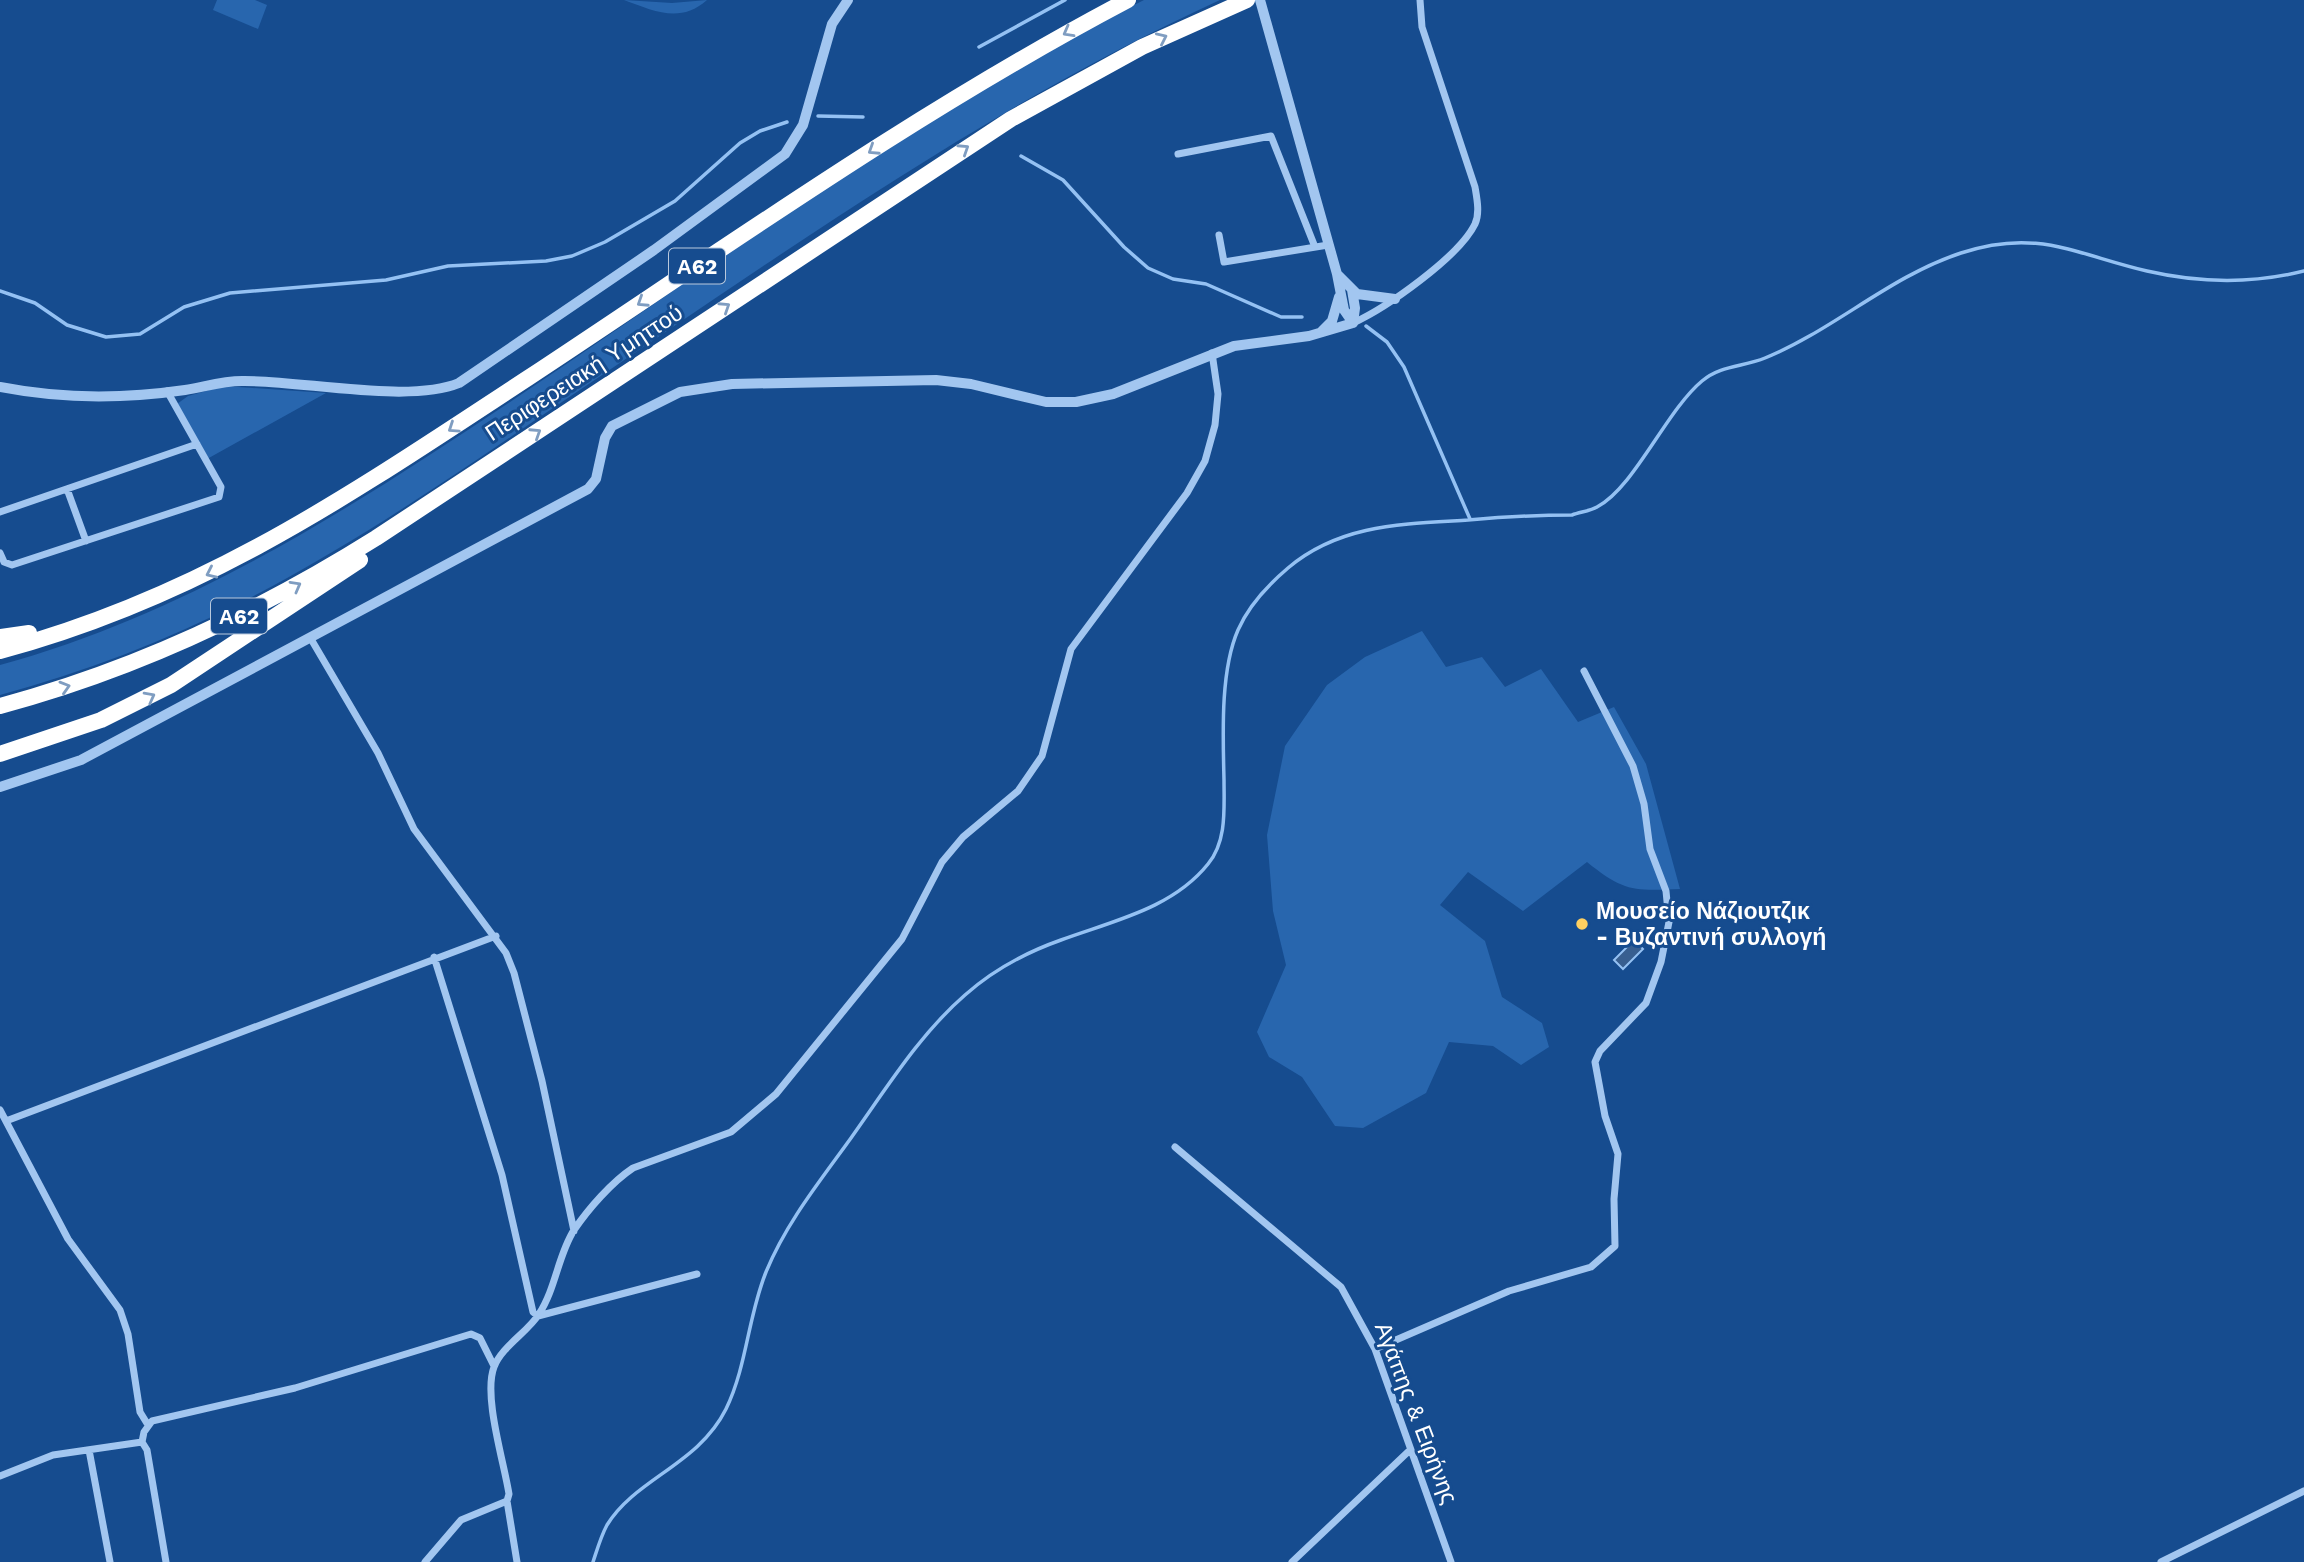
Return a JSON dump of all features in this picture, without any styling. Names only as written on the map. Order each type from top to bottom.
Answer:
[{"type":"highway","name":"Περιφερειακή Υμηττού","points":[[0,651],[92,623],[218,569],[350,494],[876,148],[997,73],[1128,0]]},
{"type":"highway","name":"Περιφερειακή Υμηττού","points":[[0,706],[124,667],[222,625],[336,563],[1011,119],[1131,53],[1247,0]]},
{"type":"highway","points":[[0,754],[101,720],[171,685],[381,545],[458,484]]},
{"type":"highway","points":[[0,637],[60,625],[92,623]]},
{"type":"street","points":[[0,387],[64,397],[167,391],[242,381],[430,391],[452,386],[474,374],[785,154],[803,125],[832,24],[848,0]]},
{"type":"street","points":[[1260,0],[1337,274],[1339,294],[1344,310],[1353,323]]},
{"type":"street","points":[[0,787],[81,760],[588,489],[596,479],[605,438],[612,426],[680,392],[732,384],[936,380],[971,384],[1046,402],[1076,402],[1113,394],[1234,346],[1320,333],[1353,323],[1395,299],[1468,235],[1478,212],[1475,187],[1422,27],[1420,0]]},
{"type":"street","points":[[1178,154],[1271,136],[1315,247]]},
{"type":"street","points":[[1219,235],[1224,262],[1328,245]]},
{"type":"street","points":[[1337,274],[1352,290],[1375,298],[1395,299]]},
{"type":"street","points":[[1352,290],[1355,308],[1353,323]]},
{"type":"street","points":[[1320,333],[1332,321],[1339,294]]},
{"type":"street","points":[[517,1562],[507,1501],[509,1494],[494,1408],[492,1382],[495,1366],[538,1316],[551,1293],[574,1231],[622,1176],[633,1168],[731,1132],[776,1094],[902,939],[942,862],[963,837],[1018,791],[1042,756],[1071,649],[1131,572],[1187,493],[1205,461],[1215,425],[1218,394],[1212,353]]},
{"type":"street","points":[[0,553],[4,562],[12,565],[219,497],[221,487],[167,391]]},
{"type":"street","points":[[0,512],[197,444]]},
{"type":"street","points":[[67,489],[86,541]]},
{"type":"street","points":[[310,639],[372,743],[414,830],[454,887],[496,936],[514,973],[574,1231]]},
{"type":"street","points":[[1375,1349],[1509,1290],[1591,1267],[1615,1246],[1614,1199],[1618,1154],[1605,1116],[1595,1062],[1600,1051],[1646,1003],[1661,962],[1669,922],[1666,891],[1650,849],[1644,804],[1633,766],[1584,671]]},
{"type":"street","points":[[6,1121],[434,957],[496,936]]},
{"type":"street","points":[[434,957],[502,1175],[533,1312],[538,1316]]},
{"type":"street","points":[[0,1110],[68,1238],[120,1310],[128,1334],[140,1412],[148,1424]]},
{"type":"street","name":"Αγάπης & Ειρήνης","points":[[1175,1146],[1341,1287],[1375,1349],[1451,1562]]},
{"type":"street","points":[[538,1316],[697,1274]]},
{"type":"street","points":[[142,1442],[148,1424],[160,1418],[217,1408],[307,1385],[471,1334],[480,1338],[495,1366]]},
{"type":"street","points":[[0,1476],[53,1455],[142,1442]]},
{"type":"street","points":[[142,1442],[147,1450],[166,1562]]},
{"type":"street","points":[[89,1450],[110,1562]]},
{"type":"street","points":[[1292,1562],[1410,1450]]},
{"type":"street","points":[[2161,1562],[2304,1491]]},
{"type":"street","points":[[425,1562],[461,1520],[507,1501]]},
{"type":"shaded area","points":[[217,0],[255,0],[267,5],[258,29],[213,10]]},
{"type":"shaded area","points":[[624,0],[672,3],[707,0],[687,12],[667,13]]},
{"type":"shaded area","points":[[1144,0],[1220,0],[1133,42],[965,137],[802,240],[484,455],[326,556],[215,616],[155,642],[94,666],[0,695],[0,665],[70,643],[138,617],[267,554],[330,518],[513,400],[901,139],[1062,43]]},
{"type":"shaded area","points":[[224,386],[326,393],[207,459],[177,404],[188,396]]},
{"type":"shaded area","points":[[1422,631],[1446,667],[1482,657],[1505,687],[1541,669],[1578,722],[1614,707],[1646,764],[1680,889],[1630,888],[1611,879],[1587,862],[1523,911],[1468,872],[1440,905],[1485,941],[1502,997],[1542,1023],[1549,1047],[1521,1065],[1493,1046],[1449,1042],[1426,1093],[1363,1128],[1335,1126],[1302,1077],[1269,1057],[1257,1032],[1286,965],[1273,911],[1267,835],[1285,746],[1327,685],[1365,657]]},
{"type":"shaded area","points":[[1634,940],[1643,949],[1623,969],[1614,960]]},
{"type":"waterway","points":[[979,47],[1065,0]]},
{"type":"waterway","points":[[818,116],[863,117]]},
{"type":"waterway","points":[[0,291],[35,303],[67,325],[106,337],[140,334],[184,307],[230,293],[386,280],[448,266],[546,261],[572,256],[605,242],[675,201],[740,143],[760,131],[787,122]]},
{"type":"waterway","points":[[1021,156],[1063,180],[1124,247],[1148,268],[1173,279],[1206,284],[1281,317],[1302,317]]},
{"type":"waterway","points":[[593,1562],[605,1529],[619,1509],[684,1458],[714,1428],[733,1393],[760,1289],[783,1236],[890,1082],[933,1027],[975,986],[1010,963],[1048,945],[1159,903],[1177,892],[1208,864],[1219,845],[1223,824],[1225,684],[1232,646],[1242,621],[1253,605],[1288,568],[1308,553],[1329,543],[1373,529],[1420,523],[1572,515],[1594,508],[1624,484],[1689,394],[1709,376],[1724,369],[1757,361],[1790,346],[1910,275],[1961,253],[1988,246],[2034,243],[2077,251],[2147,271],[2206,280],[2245,280],[2304,271]]},
{"type":"waterway","points":[[1366,326],[1387,342],[1404,367],[1470,519]]},
{"type":"place","name":"Μουσείο Νάζιουτζικ - Βυζαντινή συλλογή","points":[[1582,924]]}]
